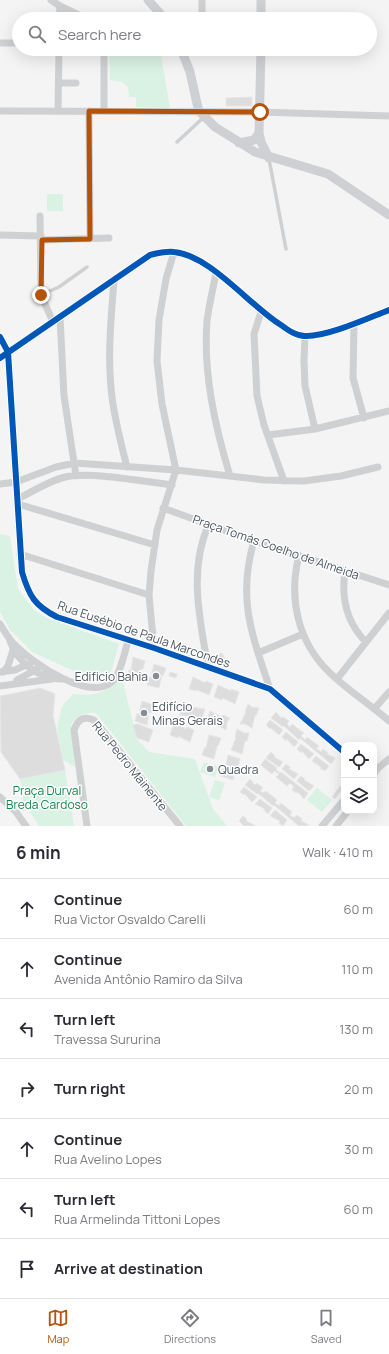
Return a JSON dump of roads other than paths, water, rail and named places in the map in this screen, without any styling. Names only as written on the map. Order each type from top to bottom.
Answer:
[{"type":"main road","points":[[148,0],[159,12]]},
{"type":"main road","points":[[261,0],[261,12]]},
{"type":"main road","points":[[184,56],[190,72],[202,115],[239,143],[269,158],[328,174],[389,215]]},
{"type":"main road","points":[[261,56],[259,133],[261,142],[269,158]]},
{"type":"main road","points":[[239,143],[254,140],[259,133]]},
{"type":"street","points":[[202,0],[202,12]]},
{"type":"street","points":[[55,2],[57,12]]},
{"type":"street","points":[[55,2],[74,12]]},
{"type":"street","points":[[0,43],[12,43]]},
{"type":"street","points":[[58,111],[59,56]]},
{"type":"street","points":[[104,56],[104,112]]},
{"type":"street","points":[[59,83],[76,83]]},
{"type":"street","points":[[0,111],[89,111],[202,115],[260,112],[389,116]]},
{"type":"street","points":[[89,111],[90,239]]},
{"type":"street","points":[[40,216],[41,295],[53,322]]},
{"type":"street","points":[[0,235],[66,240],[109,238]]},
{"type":"street","points":[[154,648],[149,595],[155,545],[163,508],[176,470],[162,404],[157,361],[159,320],[164,286],[174,252]]},
{"type":"street","points":[[0,358],[150,255],[174,252],[197,260],[216,273],[261,312],[295,334],[305,336],[324,333],[389,310]]},
{"type":"street","points":[[216,273],[207,321],[208,379],[216,426],[230,476]]},
{"type":"street","points":[[114,280],[110,362],[112,398],[127,467]]},
{"type":"street","points":[[261,312],[254,334],[257,396],[268,435],[284,481]]},
{"type":"street","points":[[60,317],[64,396],[76,476]]},
{"type":"street","points":[[354,323],[353,378],[364,418]]},
{"type":"street","points":[[305,336],[305,386],[315,429]]},
{"type":"street","points":[[0,337],[8,352]]},
{"type":"street","name":"Rua Eusébio de Paula Marcondes","points":[[8,352],[20,554],[26,587],[34,601],[43,610],[57,617],[128,641],[154,648],[270,689],[341,749]]},
{"type":"street","points":[[268,435],[315,429],[389,411]]},
{"type":"street","points":[[0,484],[16,482],[56,467],[75,463],[176,470],[284,481],[304,481],[341,476],[378,467]]},
{"type":"street","points":[[18,501],[55,480],[76,476],[172,485]]},
{"type":"street","points":[[18,501],[155,545]]},
{"type":"street","name":"Praça Tomás Coelho de Almeida","points":[[163,508],[254,541],[389,586]]},
{"type":"street","points":[[208,667],[201,625],[198,582],[201,554],[209,524]]},
{"type":"street","points":[[254,541],[248,568],[246,598],[249,624],[270,689]]},
{"type":"street","points":[[20,554],[149,595]]},
{"type":"street","points":[[299,556],[295,575],[295,602],[303,634],[313,654],[337,679],[375,708],[389,721]]},
{"type":"street","points":[[345,571],[343,592],[345,606],[355,628],[366,642]]},
{"type":"street","points":[[337,679],[389,613]]},
{"type":"street","points":[[0,624],[9,638],[13,650],[26,666],[54,679]]},
{"type":"street","points":[[258,653],[303,634]]},
{"type":"street","points":[[9,638],[41,666],[64,679],[91,688],[109,684],[117,676],[128,641]]},
{"type":"street","points":[[2,672],[8,666],[13,650]]},
{"type":"street","points":[[2,672],[26,666],[33,660]]},
{"type":"street","points":[[4,686],[35,671],[41,666]]},
{"type":"street","points":[[4,686],[64,679]]},
{"type":"street","points":[[375,708],[389,692]]},
{"type":"street","name":"Rua Pedro Mainente","points":[[87,826],[74,730],[77,722],[82,718],[94,720],[180,826]]},
{"type":"street","points":[[377,769],[389,759]]},
{"type":"street","points":[[0,797],[16,812],[26,826]]},
{"type":"street","points":[[322,826],[341,804]]},
{"type":"street","points":[[336,826],[346,814]]},
{"type":"lane","points":[[177,142],[202,115]]},
{"type":"lane","points":[[269,158],[286,249]]},
{"type":"lane","points":[[41,295],[59,287],[87,267]]},
{"type":"place","name":"Edificio Bahia","points":[[156,676]]},
{"type":"place","name":"Edifício Minas Gerais","points":[[144,713]]},
{"type":"place","name":"Quadra","points":[[210,769]]},
{"type":"park label","name":"Praça Durval Breda Cardoso","points":[[47,797]]}]
